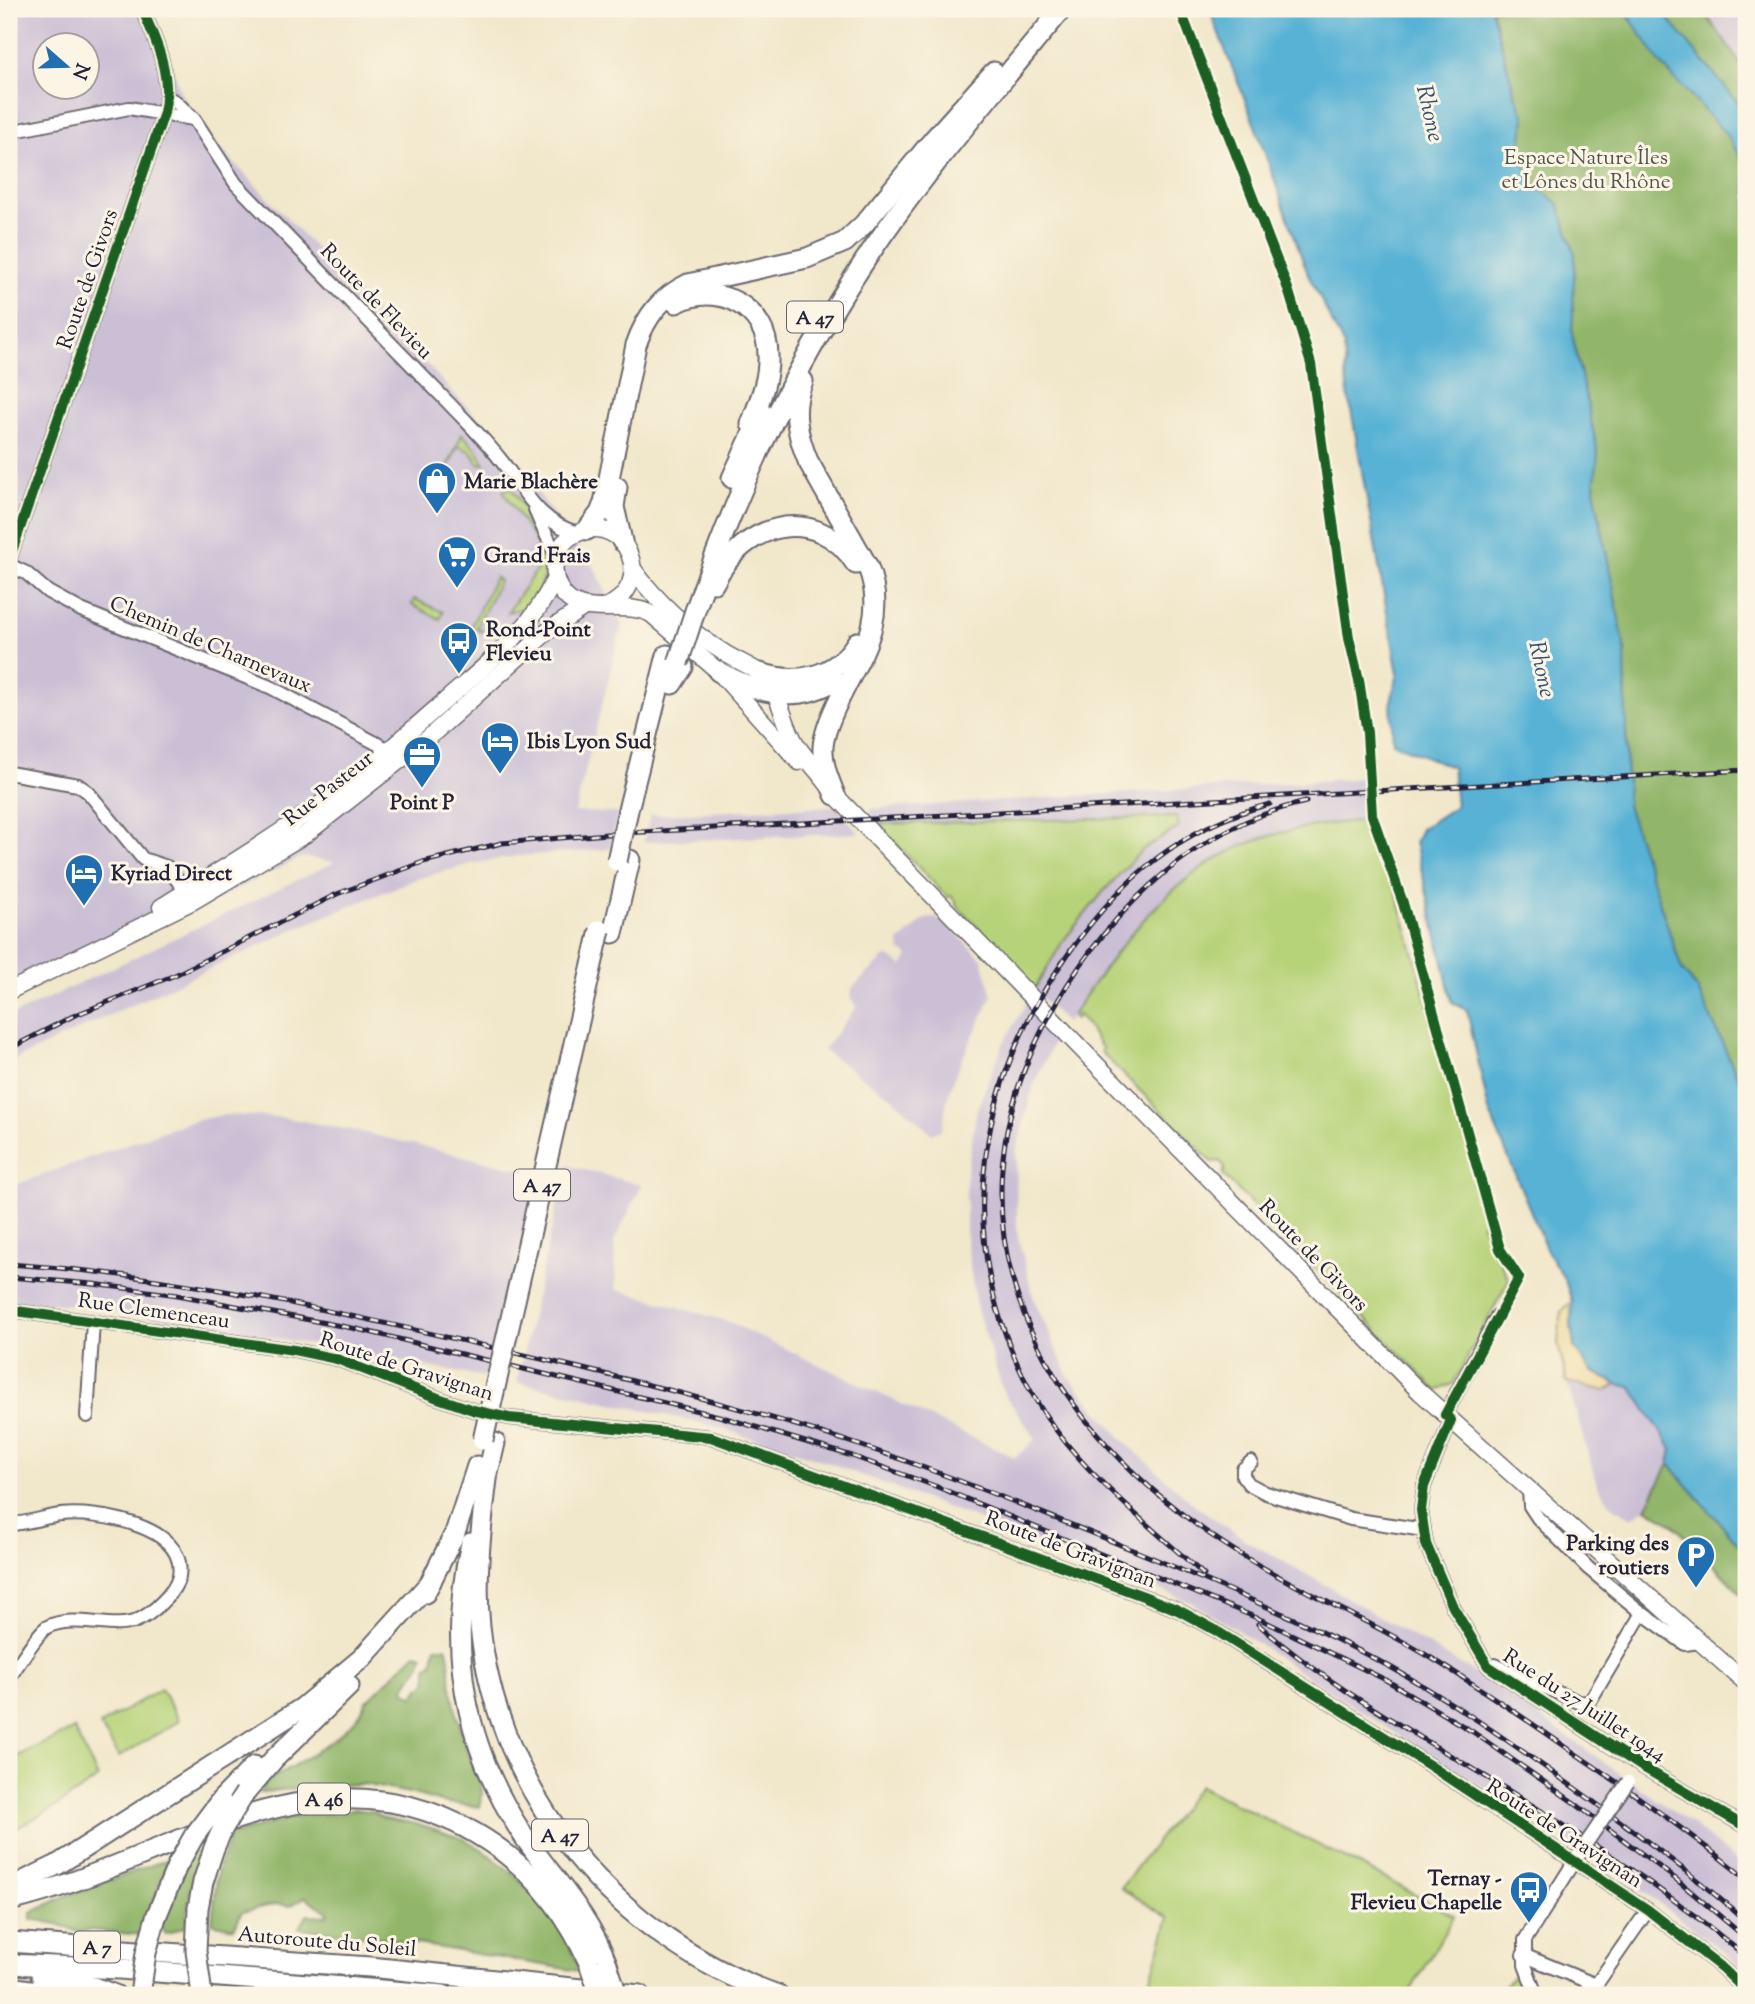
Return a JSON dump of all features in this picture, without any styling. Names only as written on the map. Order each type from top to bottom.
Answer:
[{"type":"highway","name":"A 47","points":[[320,1713],[387,1648],[431,1582],[461,1517],[489,1441],[635,810],[724,496],[778,383],[830,291],[894,198],[1048,9]]},
{"type":"highway","name":"A 47","points":[[693,610],[749,472],[814,344],[886,231],[974,116],[1062,9]]},
{"type":"highway","points":[[582,531],[600,513],[604,503],[636,345],[655,308],[688,284],[807,258],[845,242],[864,224],[933,140],[1001,64]]},
{"type":"highway","points":[[622,541],[615,500],[644,351],[655,323],[665,312],[681,300],[702,294],[725,296],[741,304],[760,323],[768,346],[766,380],[724,496]]},
{"type":"highway","points":[[814,344],[797,400],[797,425],[808,461],[864,558],[874,584],[876,601],[874,621],[867,644],[830,719],[824,740],[824,764],[835,795]]},
{"type":"highway","points":[[693,610],[740,546],[777,528],[810,530],[831,538],[847,551],[861,572],[867,596],[865,622],[853,649],[838,664],[817,676],[796,679],[760,673]]},
{"type":"highway","points":[[718,671],[750,688],[796,694],[821,688],[838,678],[857,661]]},
{"type":"highway","name":"A 47","points":[[635,810],[676,662]]},
{"type":"highway","name":"A 47","points":[[489,1441],[479,1564],[482,1644],[490,1684],[504,1729],[536,1798],[583,1865],[639,1919],[702,1962],[739,1981],[778,1995]]},
{"type":"highway","name":"A 47","points":[[487,1479],[466,1565],[460,1603],[461,1671],[469,1713],[480,1749],[505,1805],[523,1835],[580,1911],[597,1939],[598,1964],[617,1995]]},
{"type":"highway","points":[[9,1888],[57,1865],[302,1708],[362,1658],[431,1582]]},
{"type":"highway","points":[[202,1995],[196,1951],[198,1908],[214,1848],[229,1817],[245,1793],[320,1713]]},
{"type":"highway","points":[[140,1995],[144,1965],[156,1917],[177,1866],[194,1836],[220,1800],[267,1754],[320,1713]]},
{"type":"highway","name":"A 46","points":[[9,1901],[86,1877],[263,1810],[318,1799],[366,1799],[394,1803],[431,1812],[466,1828],[498,1848],[527,1872],[552,1899],[598,1964],[600,1995]]},
{"type":"highway","name":"Autoroute du Soleil","points":[[9,1942],[370,1967],[640,1995]]},
{"type":"highway","name":"Autoroute du Soleil","points":[[9,1964],[120,1969],[443,1995]]},
{"type":"highway","points":[[9,1970],[71,1981],[115,1995]]},
{"type":"highway","points":[[9,1987],[64,1995]]},
{"type":"main road","points":[[604,607],[625,593],[631,581],[631,557],[622,541],[606,531],[582,531],[567,540],[556,556],[555,578],[565,596],[584,607],[604,607],[626,607],[646,612],[718,671],[820,785],[835,795]]},
{"type":"main road","points":[[633,569],[664,606],[720,651],[760,673],[779,699],[796,745],[823,776],[835,795]]},
{"type":"main road","name":"Rue Pasteur","points":[[9,991],[71,962],[306,834],[394,755],[520,631],[543,603],[555,578]]},
{"type":"main road","name":"Rue Pasteur","points":[[394,755],[468,704],[548,631],[584,607]]},
{"type":"main road","points":[[766,726],[766,700],[796,679]]},
{"type":"main road","name":"Route de Givors","points":[[835,795],[1315,1286],[1448,1417],[1746,1683]]},
{"type":"street","name":"Route de Givors","points":[[9,562],[164,113],[167,97],[160,48],[142,9]]},
{"type":"street","name":"Route de Flevieu","points":[[167,97],[194,119],[236,184],[467,422],[501,460],[535,508],[562,528],[582,531]]},
{"type":"street","points":[[9,132],[129,108],[194,119]]},
{"type":"street","name":"Route de Flevieu","points":[[535,508],[556,556]]},
{"type":"street","name":"Chemin de Charnevaux","points":[[9,562],[48,592],[81,610],[270,687],[394,755]]},
{"type":"street","points":[[9,773],[78,785],[88,792],[143,859],[167,867],[190,896]]},
{"type":"street","name":"Rue Clemenceau","points":[[9,1310],[294,1350]]},
{"type":"street","name":"Rue du 27 Juillet 1944","points":[[1497,1316],[1448,1417],[1424,1486],[1421,1510],[1426,1545],[1453,1607],[1488,1666],[1642,1766],[1746,1827]]},
{"type":"street","points":[[87,1416],[93,1322]]},
{"type":"street","name":"Route de Gravignan","points":[[294,1350],[337,1359],[438,1398],[509,1418],[711,1437],[1178,1610],[1215,1630],[1429,1765],[1648,1910],[1721,1967],[1746,1991]]},
{"type":"street","points":[[1251,1462],[1243,1469],[1243,1476],[1249,1484],[1266,1493],[1351,1519],[1424,1530]]},
{"type":"street","points":[[1529,1490],[1530,1506],[1538,1518],[1588,1568],[1642,1613],[1685,1644],[1699,1642]]},
{"type":"street","points":[[9,1524],[62,1514],[106,1517],[139,1526],[170,1544],[179,1565],[179,1574],[168,1597],[134,1622],[72,1620],[45,1628],[9,1678]]},
{"type":"street","points":[[1488,1666],[1496,1665],[1581,1703],[1590,1701],[1642,1613]]},
{"type":"street","points":[[1536,1995],[1523,1955],[1525,1940],[1585,1845],[1642,1766]]},
{"type":"street","points":[[1523,1955],[1596,1985],[1648,1910]]},
{"type":"shaded area","points":[[9,9],[154,9],[182,96],[218,146],[513,455],[557,520],[595,569],[622,625],[575,812],[618,813],[610,849],[518,856],[471,864],[416,879],[297,928],[9,1062],[9,1017],[335,862],[302,857],[27,992],[9,994]]},
{"type":"shaded area","points":[[1702,9],[1746,9],[1746,72]]},
{"type":"shaded area","points":[[1365,778],[1365,820],[1298,828],[1258,839],[1218,857],[1185,880],[1122,945],[1066,1023],[1034,990],[1063,941],[1103,892],[1142,850],[1178,827],[1177,817],[877,824],[870,809]]},
{"type":"shaded area","points":[[835,806],[859,833],[644,842],[650,815]]},
{"type":"shaded area","points":[[935,918],[944,922],[982,959],[992,996],[956,1072],[942,1129],[932,1134],[895,1100],[823,1050],[857,1007],[851,998],[852,988],[884,958],[889,957],[903,966],[909,956],[900,950],[899,942],[925,919]]},
{"type":"shaded area","points":[[1026,1004],[1058,1033],[1034,1084],[1016,1152],[1017,1232],[1034,1300],[1069,1377],[1122,1439],[1193,1504],[1247,1541],[1485,1679],[1693,1825],[1746,1869],[1746,1972],[1723,1951],[1643,1891],[1192,1603],[816,1458],[710,1425],[517,1382],[566,1165],[642,1185],[614,1242],[616,1289],[729,1322],[1015,1458],[1036,1439],[1004,1394],[976,1306],[966,1238],[966,1177],[977,1109],[1004,1042]]},
{"type":"shaded area","points":[[223,1115],[281,1117],[356,1131],[537,1173],[490,1378],[215,1327],[62,1304],[9,1301],[9,1187],[188,1122]]},
{"type":"shaded area","points":[[1567,1382],[1606,1391],[1617,1384],[1631,1387],[1672,1449],[1669,1464],[1646,1508],[1632,1518],[1612,1506],[1597,1485]]},
{"type":"green space","name":"Espace Nature Îles et Lônes du Rhône","points":[[1491,9],[1702,9],[1746,72],[1746,1095],[1697,988],[1682,970],[1627,805],[1625,650],[1594,489],[1598,453],[1572,334],[1575,254],[1558,203],[1530,182],[1520,151],[1525,118],[1515,94]]},
{"type":"green space","points":[[462,434],[477,450],[485,464],[478,463],[470,451],[458,446],[433,500]]},
{"type":"green space","points":[[512,489],[544,537],[548,549],[545,550],[543,580],[530,607],[508,612],[539,566],[536,542],[503,491]]},
{"type":"green space","points":[[495,577],[499,581],[477,627],[483,630],[482,632],[471,627]]},
{"type":"green space","points":[[414,599],[443,612],[440,619],[412,605]]},
{"type":"green space","points":[[1177,817],[1179,827],[1142,850],[1103,892],[1063,941],[1034,990],[1016,973],[1010,960],[956,905],[951,896],[947,897],[877,824]]},
{"type":"green space","points":[[1365,820],[1377,856],[1395,887],[1489,1222],[1482,1224],[1509,1280],[1453,1384],[1437,1391],[1223,1175],[1225,1167],[1220,1161],[1212,1162],[1101,1052],[1103,1049],[1082,1019],[1078,1015],[1075,1019],[1072,1016],[1130,936],[1176,888],[1202,868],[1230,851],[1273,835],[1312,826]]},
{"type":"green space","points":[[1669,1464],[1746,1553],[1746,1599],[1673,1524],[1646,1508]]},
{"type":"green space","points":[[436,1647],[446,1647],[448,1652],[458,1721],[481,1787],[480,1807],[441,1802],[363,1784],[312,1786],[260,1793],[265,1783],[337,1737],[360,1714],[366,1702],[416,1653],[423,1656],[422,1661],[404,1690],[413,1697],[420,1687],[427,1683],[427,1666],[432,1664]]},
{"type":"green space","points":[[161,1689],[179,1721],[119,1757],[100,1725]]},
{"type":"green space","points":[[74,1729],[98,1778],[54,1808],[9,1832],[9,1760]]},
{"type":"green space","points":[[1199,1786],[1375,1873],[1454,1916],[1408,1995],[1146,1995],[1169,1918],[1121,1888]]},
{"type":"green space","points":[[354,1809],[425,1826],[464,1839],[483,1850],[516,1876],[546,1908],[567,1940],[580,1969],[578,1971],[388,1939],[299,1928],[307,1915],[327,1916],[328,1912],[305,1897],[290,1906],[276,1904],[242,1912],[234,1928],[212,1923],[218,1868],[231,1835],[303,1815],[339,1814]]},
{"type":"green space","points":[[202,1852],[190,1892],[186,1926],[166,1934],[160,1926],[189,1854]]},
{"type":"green space","points":[[166,1860],[141,1935],[91,1930],[79,1932],[58,1924],[31,1919],[31,1913],[63,1897]]},
{"type":"green space","points":[[1517,1972],[1527,1995],[1496,1995]]},
{"type":"sand","points":[[1572,1302],[1571,1326],[1591,1371],[1617,1384],[1606,1391],[1567,1382],[1558,1343],[1561,1312]]},
{"type":"water","name":"Rhone","points":[[1209,9],[1491,9],[1515,94],[1525,118],[1520,151],[1530,182],[1558,203],[1575,254],[1572,334],[1598,453],[1594,489],[1625,650],[1627,805],[1682,970],[1697,988],[1746,1095],[1746,1553],[1669,1464],[1672,1449],[1631,1387],[1617,1384],[1591,1371],[1574,1347],[1572,1302],[1565,1280],[1548,1253],[1489,1111],[1467,1010],[1452,1002],[1415,842],[1421,829],[1456,806],[1452,767],[1393,743],[1391,701],[1398,674],[1347,387],[1344,346],[1308,274],[1253,120]]},
{"type":"water","points":[[1624,9],[1660,9],[1746,112],[1746,166],[1726,134],[1660,63]]},
{"type":"railway","points":[[9,1049],[73,1016],[175,975],[337,894],[423,862],[502,843],[607,834],[1746,770]]},
{"type":"railway","points":[[1306,802],[1263,815],[1223,833],[1185,857],[1150,885],[1118,917],[1090,952],[1043,1028],[1014,1103],[1001,1176],[1005,1246],[1024,1313],[1055,1376],[1097,1434],[1150,1487],[1211,1535],[1265,1569],[1406,1643],[1451,1670],[1661,1813],[1746,1879]]},
{"type":"railway","points":[[1204,1575],[1128,1508],[1081,1460],[1059,1435],[1024,1378],[1002,1323],[988,1267],[983,1212],[986,1157],[996,1103],[1014,1051],[1039,999],[1091,924],[1134,878],[1182,841],[1209,826],[1270,804]]},
{"type":"railway","points":[[9,1264],[72,1269],[196,1286],[442,1336],[727,1405],[859,1445],[963,1482],[1232,1591],[1392,1668],[1524,1752],[1635,1832],[1746,1921]]},
{"type":"railway","points":[[9,1277],[178,1295],[357,1329],[719,1416],[852,1456],[935,1486],[1262,1620],[1386,1680],[1473,1732],[1573,1802],[1677,1880],[1746,1938]]},
{"type":"railway","points":[[1258,1624],[1282,1645],[1361,1700],[1612,1856],[1746,1957]]},
{"type":"cycle path","points":[[9,560],[164,113],[165,73],[158,47],[142,9]]},
{"type":"cycle path","points":[[1180,9],[1288,289],[1311,364],[1349,638],[1367,733],[1372,815],[1403,903],[1500,1249],[1519,1278],[1445,1415],[1451,1420],[1424,1486],[1421,1510],[1426,1544],[1453,1607],[1488,1666],[1641,1766],[1746,1827]]},
{"type":"cycle path","points":[[9,1310],[294,1350],[337,1359],[438,1398],[509,1418],[711,1437],[1143,1596],[1178,1610],[1215,1630],[1429,1765],[1648,1910],[1721,1967],[1746,1991]]},
{"type":"place","name":"Marie Blachère","points":[[437,515]]},
{"type":"place","name":"Grand Frais","points":[[457,589]]},
{"type":"place","name":"Rond-Point Flevieu","points":[[459,675]]},
{"type":"place","name":"Ibis Lyon Sud","points":[[500,775]]},
{"type":"place","name":"Point P","points":[[422,789]]},
{"type":"place","name":"Kyriad Direct","points":[[84,907]]},
{"type":"place","name":"Parking des routiers","points":[[1696,1589]]},
{"type":"place","name":"Ternay - Flevieu Chapelle","points":[[1529,1924]]}]
